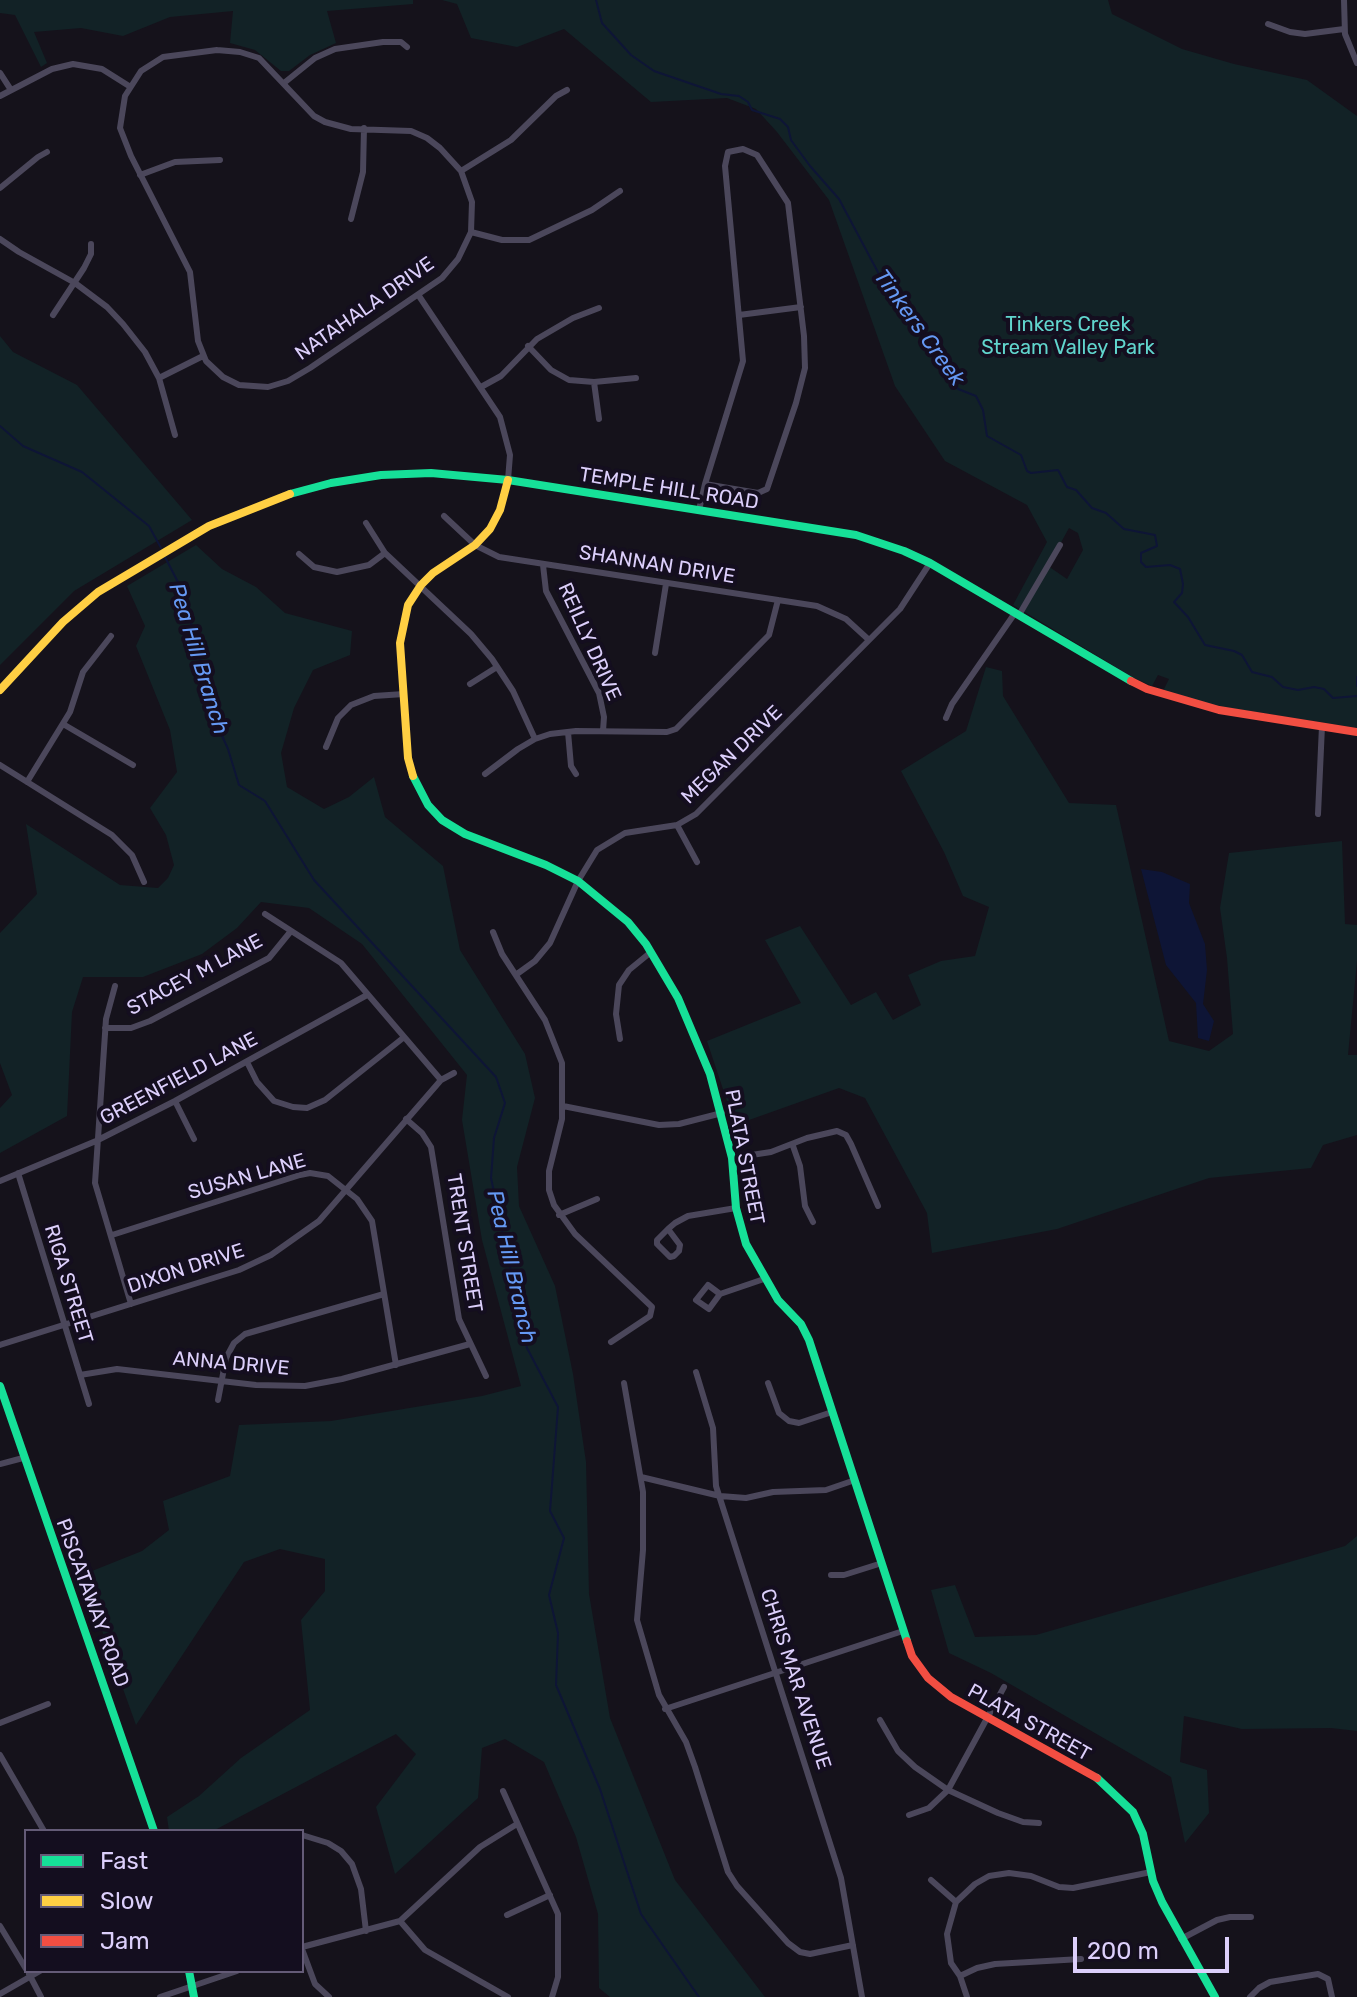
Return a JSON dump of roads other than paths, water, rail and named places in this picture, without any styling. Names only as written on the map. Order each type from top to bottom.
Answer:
[{"type":"main road","name":"TEMPLE HILL ROAD","points":[[0,690],[63,622],[98,592],[200,532],[246,510],[331,483],[381,475],[453,474],[856,535],[930,563],[1147,689],[1211,709],[1357,732]]},
{"type":"main road","name":"PLATA STREET","points":[[508,480],[497,517],[475,545],[433,573],[408,605],[402,629],[404,694],[411,771],[420,794],[434,813],[465,834],[546,865],[578,881],[628,922],[651,952],[697,1038],[722,1113],[732,1158],[736,1208],[746,1244],[778,1300],[806,1331],[912,1656],[928,1678],[951,1697],[1098,1779],[1118,1794],[1139,1823],[1162,1902],[1215,1997]]},
{"type":"main road","name":"PISCATAWAY ROAD","points":[[0,1386],[153,1829]]},
{"type":"main road","points":[[189,1973],[194,1997]]},
{"type":"street","points":[[1344,0],[1344,29],[1357,63]]},
{"type":"street","points":[[1268,24],[1305,34],[1344,29]]},
{"type":"street","points":[[284,83],[315,58],[335,49],[383,42],[401,42],[407,47]]},
{"type":"street","points":[[159,378],[203,356],[198,341],[190,272],[140,175],[120,128],[122,104],[129,86],[141,71],[163,57],[217,50],[240,52],[259,58],[314,116],[342,128],[397,129],[420,135],[440,148],[461,171],[472,202],[471,232],[502,240],[529,240],[592,210],[620,191]]},
{"type":"street","points":[[0,96],[52,69],[73,64],[102,69],[129,86]]},
{"type":"street","points":[[0,73],[11,90]]},
{"type":"street","points":[[461,171],[511,140],[556,96],[567,90]]},
{"type":"street","points":[[351,219],[363,172],[364,128]]},
{"type":"street","points":[[699,510],[705,484],[742,368],[725,166],[728,152],[738,149],[757,155],[788,203],[801,307],[804,374],[770,486],[765,492],[705,484]]},
{"type":"street","points":[[0,188],[47,152]]},
{"type":"street","points":[[140,175],[175,162],[220,160]]},
{"type":"street","name":"NATAHALA DRIVE","points":[[203,356],[223,377],[239,385],[257,388],[278,385],[310,368],[419,296],[449,271],[471,232]]},
{"type":"street","points":[[0,239],[75,283],[107,307],[123,324],[145,352],[159,378],[175,435]]},
{"type":"street","points":[[53,315],[87,261],[91,244]]},
{"type":"street","points":[[419,296],[481,387],[504,429],[510,455],[508,480]]},
{"type":"street","points":[[739,315],[801,307]]},
{"type":"street","points":[[481,387],[501,376],[528,346],[573,318],[599,308]]},
{"type":"street","points":[[528,346],[562,378],[575,382],[636,378]]},
{"type":"street","points":[[594,382],[599,419]]},
{"type":"street","name":"SHANNAN DRIVE","points":[[444,516],[475,545],[499,557],[826,609],[846,619],[869,640]]},
{"type":"street","points":[[366,523],[385,553],[478,641],[513,691],[535,739]]},
{"type":"street","points":[[946,718],[952,704],[1017,614],[1060,545]]},
{"type":"street","points":[[299,554],[314,567],[337,572],[369,565],[385,553]]},
{"type":"street","name":"MEGAN DRIVE","points":[[517,974],[535,961],[550,943],[593,856],[617,836],[677,825],[701,810],[910,597],[930,563]]},
{"type":"street","name":"REILLY DRIVE","points":[[543,565],[546,591],[599,693],[604,717],[603,731]]},
{"type":"street","points":[[655,653],[666,584]]},
{"type":"street","points":[[485,774],[506,756],[535,739],[568,732],[667,732],[676,729],[769,635],[778,600]]},
{"type":"street","points":[[27,782],[63,724],[83,672],[111,636]]},
{"type":"street","points":[[470,684],[497,667]]},
{"type":"street","points":[[326,747],[338,718],[351,705],[374,696],[404,694]]},
{"type":"street","points":[[63,724],[133,765]]},
{"type":"street","points":[[1318,814],[1322,726]]},
{"type":"street","points":[[568,732],[571,766],[576,774]]},
{"type":"street","points":[[0,765],[112,835],[132,855],[144,882]]},
{"type":"street","points":[[677,825],[697,862]]},
{"type":"street","points":[[265,914],[337,959],[441,1080]]},
{"type":"street","name":"STACEY M LANE","points":[[105,1028],[131,1028],[150,1021],[269,958],[291,931]]},
{"type":"street","points":[[493,932],[502,954],[555,1040],[562,1063],[563,1106],[549,1171],[549,1190],[559,1215],[652,1307],[650,1316],[611,1342]]},
{"type":"street","points":[[620,1039],[616,1014],[619,985],[629,970],[651,952]]},
{"type":"street","points":[[115,986],[105,1028],[95,1183],[131,1304]]},
{"type":"street","name":"GREENFIELD LANE","points":[[0,1181],[96,1141],[175,1101],[367,995]]},
{"type":"street","points":[[247,1062],[257,1082],[274,1101],[307,1108],[325,1100],[403,1038]]},
{"type":"street","name":"DIXON DRIVE","points":[[0,1345],[64,1327],[260,1261],[309,1229],[347,1190],[441,1080],[454,1073]]},
{"type":"street","points":[[175,1101],[194,1139]]},
{"type":"street","points":[[563,1106],[659,1125],[679,1124],[722,1113]]},
{"type":"street","name":"TRENT STREET","points":[[406,1119],[422,1133],[431,1147],[459,1319],[486,1376]]},
{"type":"street","points":[[732,1158],[793,1146],[828,1131],[843,1133],[859,1159],[878,1206]]},
{"type":"street","points":[[793,1146],[800,1166],[805,1206],[813,1222]]},
{"type":"street","name":"RIGA STREET","points":[[18,1173],[89,1404]]},
{"type":"street","name":"SUSAN LANE","points":[[112,1235],[300,1175],[328,1176],[365,1206],[372,1221],[396,1365]]},
{"type":"street","points":[[559,1215],[597,1199]]},
{"type":"street","points":[[668,1229],[688,1216],[736,1208]]},
{"type":"street","points":[[720,1294],[764,1279]]},
{"type":"street","points":[[218,1400],[220,1379],[231,1347],[250,1332],[384,1294]]},
{"type":"street","name":"ANNA DRIVE","points":[[80,1375],[117,1369],[281,1387],[305,1386],[470,1344]]},
{"type":"street","name":"CHRIS MAR AVENUE","points":[[696,1372],[713,1428],[715,1479],[841,1878],[862,1997]]},
{"type":"street","points":[[624,1383],[641,1477],[643,1550],[637,1620],[654,1682],[665,1709],[689,1751],[728,1872],[788,1943],[800,1952],[810,1954],[853,1945]]},
{"type":"street","points":[[768,1383],[779,1413],[789,1421],[799,1423],[832,1412]]},
{"type":"street","points":[[0,1464],[23,1458]]},
{"type":"street","points":[[641,1477],[720,1496],[746,1498],[783,1491],[826,1490],[855,1480]]},
{"type":"street","points":[[831,1575],[844,1575],[882,1563]]},
{"type":"street","points":[[665,1709],[903,1631]]},
{"type":"street","points":[[909,1815],[929,1808],[948,1790],[1004,1687]]},
{"type":"street","points":[[0,1723],[48,1704]]},
{"type":"street","points":[[880,1720],[898,1751],[948,1790],[998,1813],[1023,1822],[1039,1823]]},
{"type":"street","points":[[0,1755],[43,1829]]},
{"type":"street","points":[[503,1791],[559,1919],[558,1977],[552,1997]]},
{"type":"street","points":[[304,1947],[400,1921],[488,1841],[517,1824]]},
{"type":"street","points":[[304,1836],[328,1843],[341,1851],[352,1864],[361,1889],[366,1931]]},
{"type":"street","points":[[967,1997],[960,1976],[951,1963],[947,1934],[956,1902],[975,1884],[999,1874],[1031,1876],[1059,1887],[1073,1888],[1151,1872]]},
{"type":"street","points":[[931,1880],[956,1902]]},
{"type":"street","points":[[507,1915],[550,1895]]},
{"type":"street","points":[[1181,1939],[1217,1920],[1251,1917]]},
{"type":"street","points":[[400,1921],[425,1950],[508,1997]]},
{"type":"street","points":[[0,1926],[24,1965]]},
{"type":"street","points":[[304,1954],[315,1984],[329,1997]]},
{"type":"street","points":[[960,1976],[995,1964],[1081,1959]]},
{"type":"street","points":[[0,1994],[27,1973]]},
{"type":"street","points":[[29,1973],[41,1997]]},
{"type":"street","points":[[160,1997],[228,1973]]},
{"type":"street","points":[[1250,1997],[1270,1982],[1318,1974],[1328,1979],[1332,1997]]},
{"type":"water","points":[[1141,869],[1162,872],[1190,884],[1189,903],[1205,944],[1207,970],[1203,1004],[1214,1021],[1209,1041],[1198,1038],[1196,1003],[1166,965]]},
{"type":"waterway","name":"Tinkers Creek","points":[[596,0],[602,23],[631,55],[654,71],[721,94],[739,96],[748,102],[752,110],[780,119],[788,127],[791,140],[839,199],[888,291],[951,371],[958,389],[976,396],[983,410],[987,436],[1021,455],[1027,471],[1031,473],[1058,470],[1067,487],[1076,490],[1092,508],[1106,513],[1124,529],[1155,535],[1157,546],[1141,553],[1141,562],[1146,567],[1170,565],[1180,569],[1182,593],[1174,602],[1188,617],[1205,645],[1242,655],[1252,672],[1272,677],[1283,687],[1324,689],[1333,698],[1357,696]]},
{"type":"waterway","name":"Pea Hill Branch","points":[[0,426],[23,446],[82,472],[149,526],[161,548]]},
{"type":"waterway","name":"Pea Hill Branch","points":[[165,557],[179,584],[199,649],[206,700],[228,749],[239,785],[265,801],[314,880],[496,1077],[505,1103],[494,1138],[491,1178],[527,1348],[558,1407],[550,1511],[564,1538],[549,1595],[558,1633],[556,1685],[600,1789],[641,1914],[699,1997]]},
{"type":"waterway","name":"Tinkers Creek","points":[[1357,677],[1357,686]]},
{"type":"park label","name":"Tinkers Creek Stream Valley Park","points":[[1068,336]]}]
